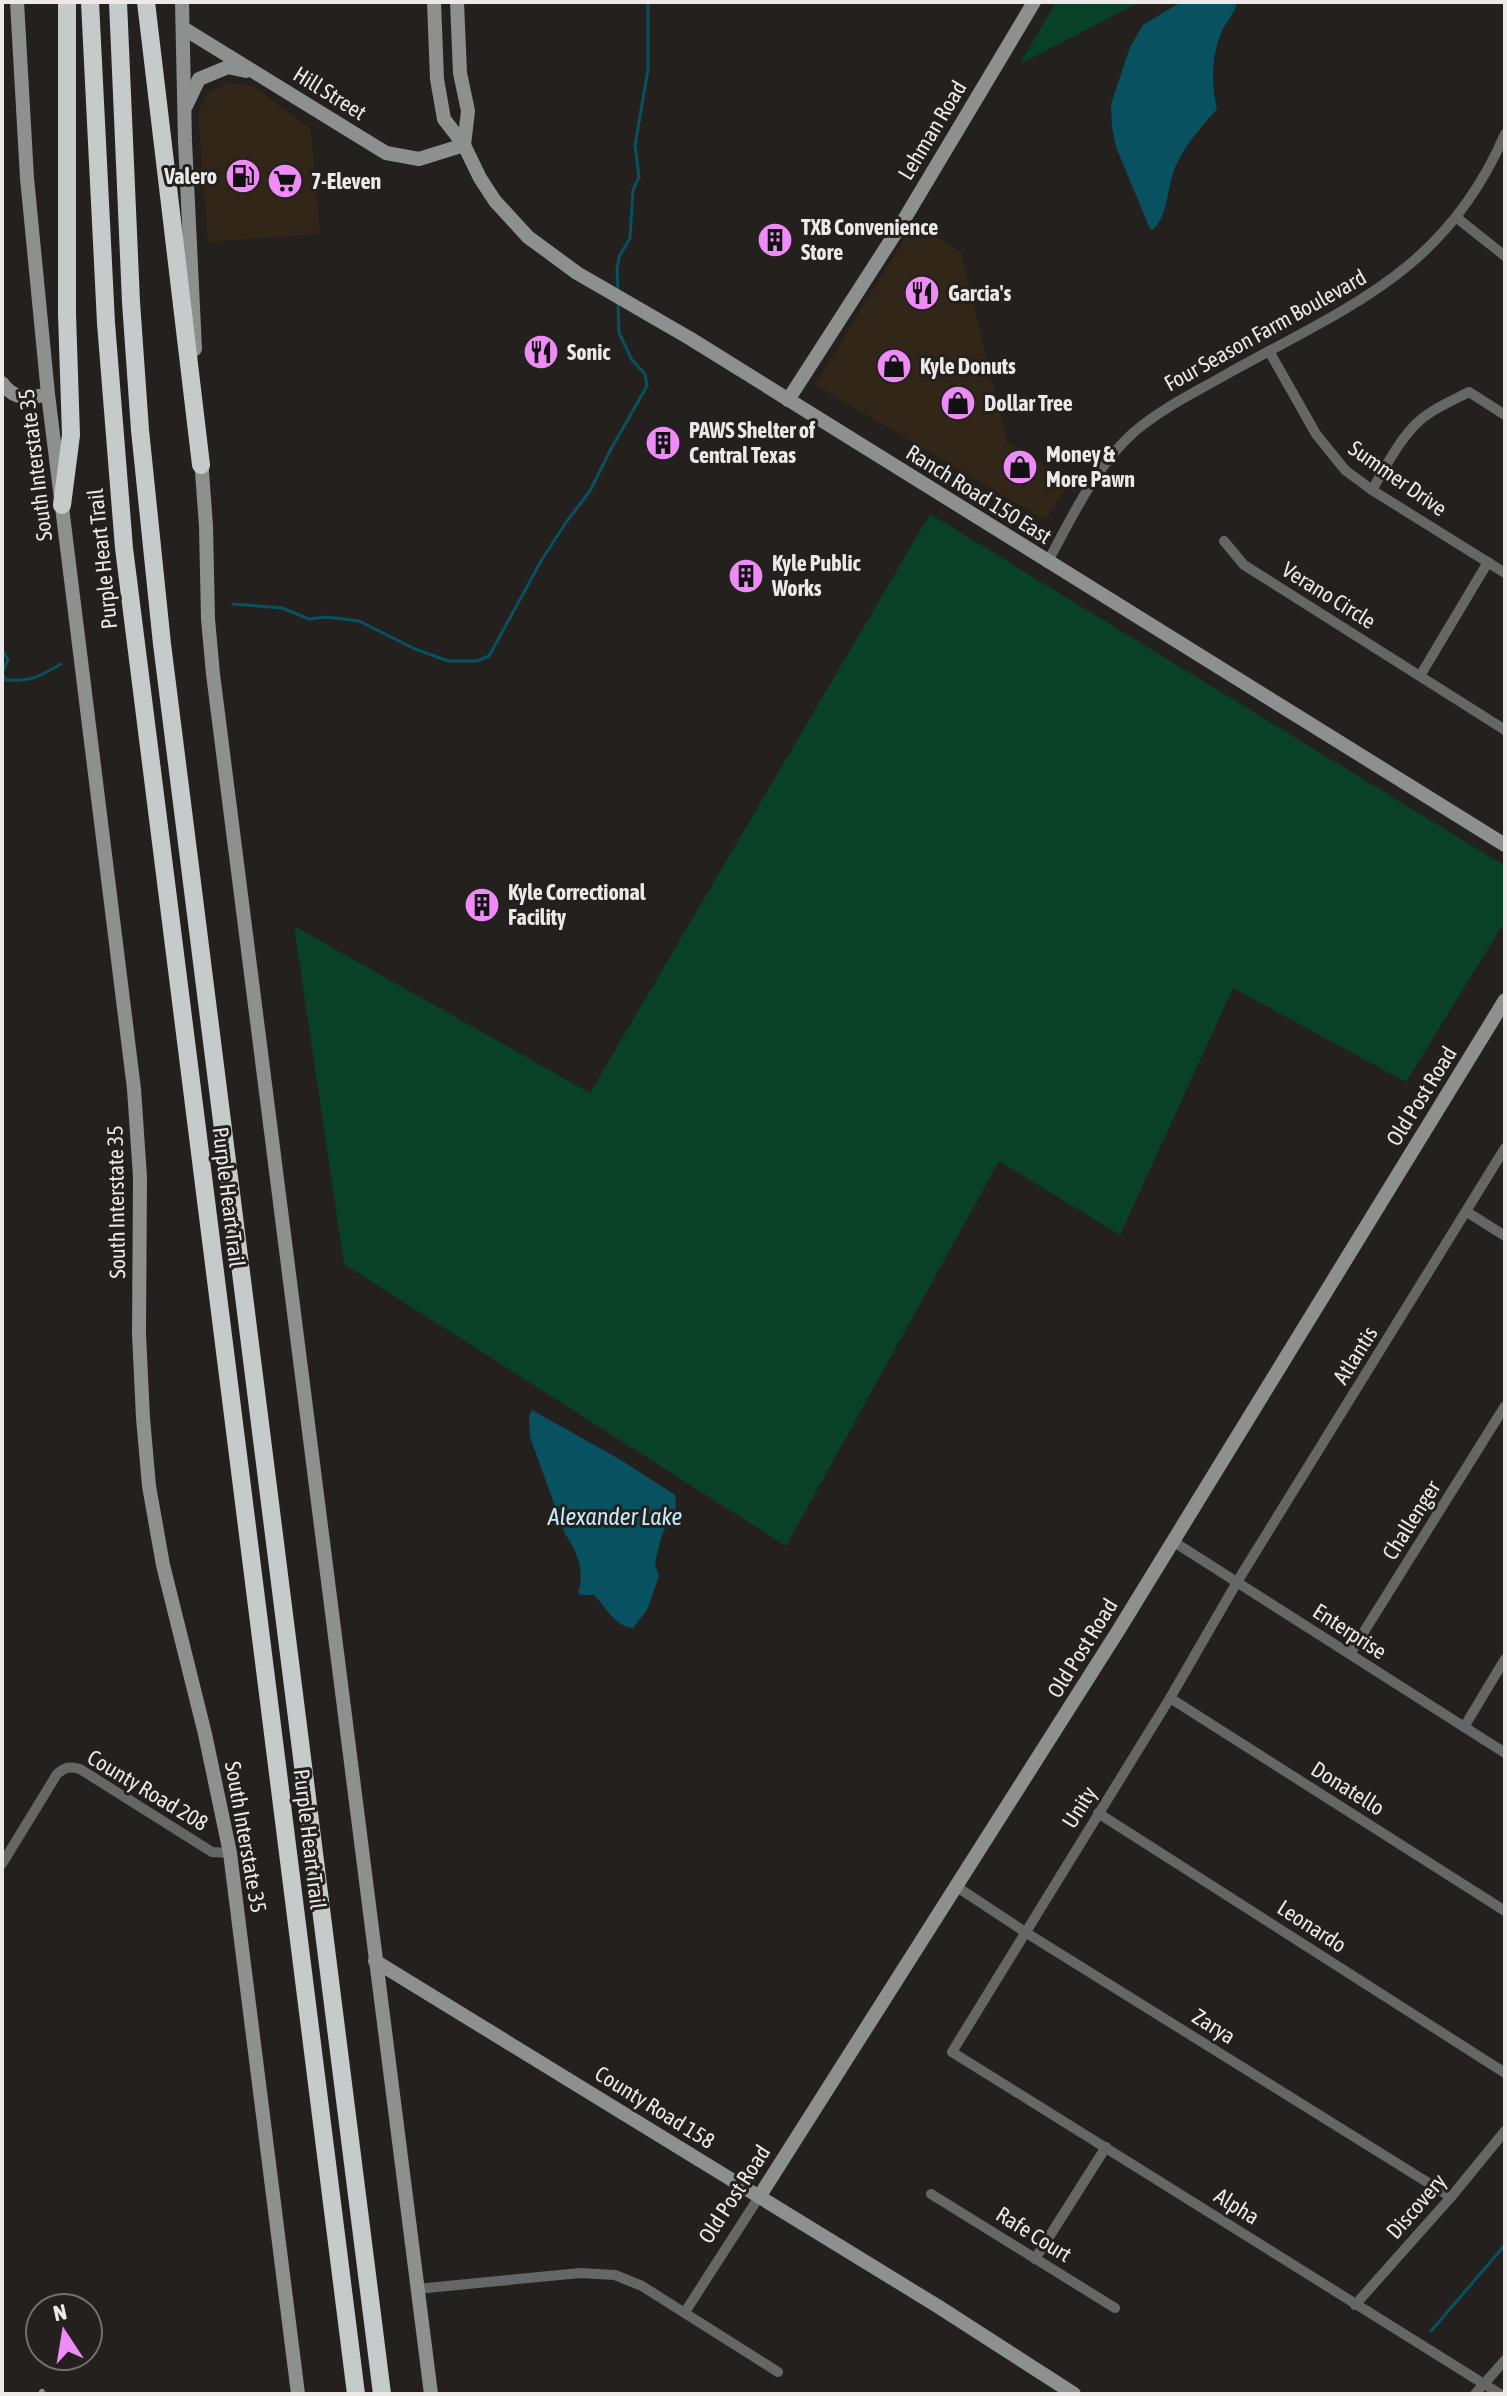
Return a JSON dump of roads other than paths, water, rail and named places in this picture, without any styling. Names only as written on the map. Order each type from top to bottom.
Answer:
[{"type":"highway","points":[[62,505],[71,435],[67,314],[67,2]]},
{"type":"highway","name":"Purple Heart Trail","points":[[90,2],[107,351],[124,548],[356,2394]]},
{"type":"highway","name":"Purple Heart Trail","points":[[118,2],[131,302],[150,539],[382,2394]]},
{"type":"highway","points":[[146,2],[201,465]]},
{"type":"main road","name":"South Interstate 35","points":[[17,2],[27,178],[48,394],[134,1089],[140,1177],[139,1334],[149,1486],[163,1565],[208,1747],[230,1853],[298,2394]]},
{"type":"main road","points":[[182,2],[208,619],[213,674],[431,2394]]},
{"type":"main road","name":"Ranch Road 150 East","points":[[434,2],[437,79],[444,119],[464,145],[495,201],[528,237],[577,273],[788,400],[1505,845]]},
{"type":"main road","points":[[457,2],[460,73],[468,111],[464,145]]},
{"type":"main road","name":"Lehman Road","points":[[788,400],[902,223],[1034,2]]},
{"type":"main road","name":"Hill Street","points":[[183,28],[386,153],[419,159],[464,145]]},
{"type":"main road","points":[[185,109],[199,79],[228,67],[258,74]]},
{"type":"main road","points":[[2,383],[10,394],[30,399],[48,394]]},
{"type":"main road","name":"Old Post Road","points":[[759,2197],[1174,1542],[1505,1000]]},
{"type":"main road","name":"County Road 158","points":[[375,1961],[939,2307],[1074,2394]]},
{"type":"street","name":"Four Season Farm Boulevard","points":[[1047,563],[1096,476],[1123,442],[1171,406],[1384,286],[1423,254],[1457,218],[1486,173],[1505,134]]},
{"type":"street","points":[[1457,218],[1505,256]]},
{"type":"street","name":"Summer Drive","points":[[1269,351],[1326,449],[1345,470],[1505,573]]},
{"type":"street","points":[[1372,490],[1414,426],[1439,407],[1469,392],[1505,415]]},
{"type":"street","name":"Verano Circle","points":[[1224,541],[1244,565],[1505,730]]},
{"type":"street","points":[[1420,676],[1488,562]]},
{"type":"street","name":"Atlantis","points":[[1237,1582],[1505,1148]]},
{"type":"street","points":[[1467,1212],[1505,1236]]},
{"type":"street","name":"Challenger","points":[[1350,1654],[1505,1406]]},
{"type":"street","name":"Enterprise","points":[[1174,1542],[1505,1753]]},
{"type":"street","name":"Unity","points":[[952,2052],[1170,1698],[1237,1582]]},
{"type":"street","points":[[1464,1727],[1505,1659]]},
{"type":"street","name":"Donatello","points":[[1170,1698],[1505,1911]]},
{"type":"street","name":"County Road 208","points":[[2,1864],[57,1774],[72,1766],[212,1852],[230,1853]]},
{"type":"street","name":"Leonardo","points":[[1098,1813],[1505,2073]]},
{"type":"street","name":"Zarya","points":[[957,1887],[1451,2197]]},
{"type":"street","name":"Alpha","points":[[952,2052],[1500,2394]]},
{"type":"street","name":"Discovery","points":[[1355,2305],[1505,2131]]},
{"type":"street","points":[[1035,2259],[1106,2147]]},
{"type":"street","name":"Rafe Court","points":[[931,2194],[1115,2308]]},
{"type":"street","name":"Old Post Road","points":[[685,2312],[759,2197]]},
{"type":"street","points":[[417,2289],[580,2273],[615,2275],[642,2286],[778,2372]]},
{"type":"street","points":[[1475,2394],[1505,2360]]},
{"type":"water","points":[[1181,2],[1237,2],[1222,31],[1214,60],[1217,109],[1180,157],[1165,208],[1153,230],[1116,147],[1111,104],[1130,47],[1143,25]]},
{"type":"water","name":"Alexander Lake","points":[[532,1410],[621,1460],[675,1495],[675,1512],[663,1532],[655,1564],[659,1576],[647,1610],[633,1628],[616,1620],[594,1595],[580,1595],[578,1591],[581,1577],[579,1561],[565,1534],[530,1437],[529,1417]]},
{"type":"waterway","points":[[618,292],[619,257],[630,238],[633,190],[639,177],[635,145],[648,70],[648,2]]},
{"type":"waterway","points":[[233,604],[282,608],[309,619],[327,617],[359,621],[415,649],[448,661],[477,661],[489,656],[541,561],[590,491],[647,386],[645,374],[632,360],[619,333],[618,304]]},
{"type":"waterway","points":[[2,654],[8,660],[2,673]]},
{"type":"waterway","points":[[2,674],[6,680],[29,679],[61,664]]},
{"type":"waterway","points":[[1431,2331],[1505,2245]]},
{"type":"place","name":"Valero","points":[[243,176]]},
{"type":"place","name":"7-Eleven","points":[[285,181]]},
{"type":"place","name":"TXB Convenience Store","points":[[775,240]]},
{"type":"place","name":"Garcia's","points":[[922,293]]},
{"type":"place","name":"Sonic","points":[[541,352]]},
{"type":"place","name":"Kyle Donuts","points":[[894,366]]},
{"type":"place","name":"Dollar Tree","points":[[958,403]]},
{"type":"place","name":"PAWS Shelter of Central Texas","points":[[663,443]]},
{"type":"place","name":"Money & More Pawn","points":[[1020,467]]},
{"type":"place","name":"Kyle Public Works","points":[[746,576]]},
{"type":"place","name":"Kyle Correctional Facility","points":[[482,905]]}]
